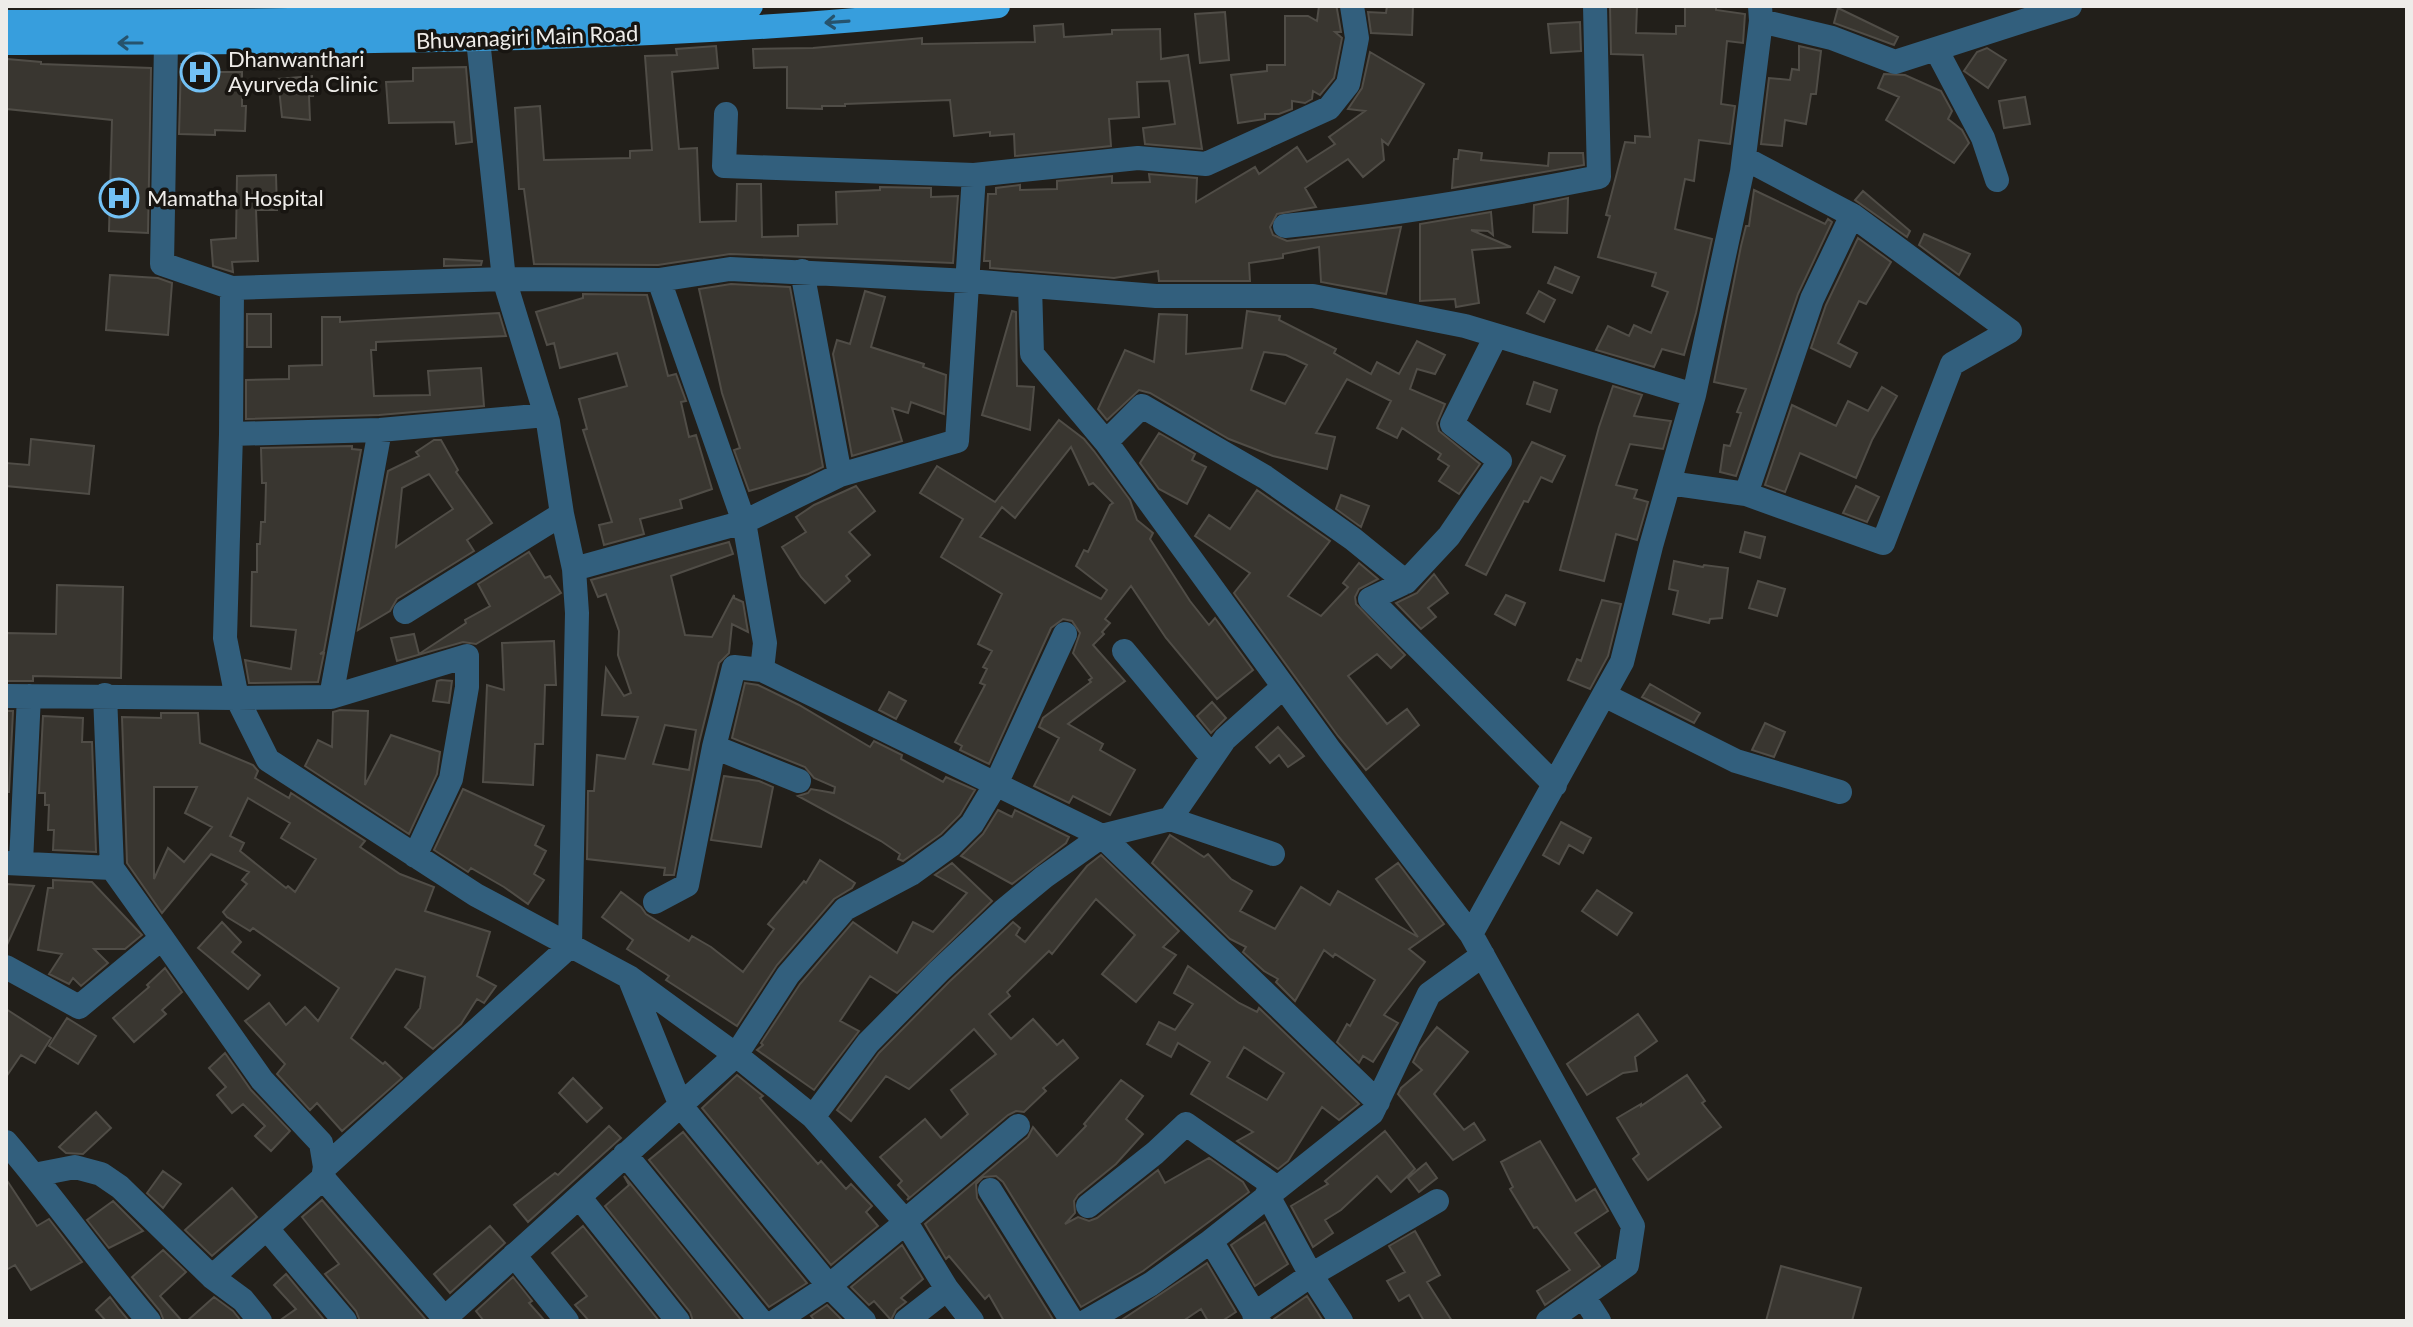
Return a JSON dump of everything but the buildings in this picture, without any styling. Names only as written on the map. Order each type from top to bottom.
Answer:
[{"type":"main road","name":"Bhuvanagiri Main Road","points":[[6,22],[232,14],[639,12],[751,6]]},
{"type":"main road","name":"Bhuvanagiri Main Road","points":[[6,43],[478,40],[898,18],[998,6]]},
{"type":"street","points":[[726,114],[724,166],[974,175],[1138,158],[1206,164],[1329,108],[1348,84],[1357,38],[1352,6]]},
{"type":"street","points":[[1285,226],[1365,218],[1482,200],[1599,177],[1595,6]]},
{"type":"street","points":[[1087,1321],[1151,1284],[1211,1241],[1372,1113],[1429,994],[1477,944],[1555,785],[1622,662],[1694,395],[1744,158],[1760,13],[1895,62],[2070,6]]},
{"type":"street","points":[[212,1277],[268,1230],[324,1173],[570,946],[577,613],[574,569],[546,415],[504,279],[478,40]]},
{"type":"street","points":[[166,43],[162,264],[232,288],[504,279],[659,280],[730,269],[969,281],[1156,296],[1313,296],[1465,326],[1694,395]]},
{"type":"street","points":[[1936,49],[1983,138],[1997,180]]},
{"type":"street","points":[[1669,483],[1746,494],[1883,543],[1952,364],[2010,331],[1852,215],[1744,158]]},
{"type":"street","points":[[574,569],[744,522],[840,475],[957,441],[974,175]]},
{"type":"street","points":[[1746,494],[1812,299],[1852,215]]},
{"type":"street","points":[[802,271],[840,475]]},
{"type":"street","points":[[659,280],[744,522],[765,643],[762,670]]},
{"type":"street","points":[[1030,286],[1032,354],[1106,442],[1283,687],[1477,944],[1633,1226],[1627,1265],[1548,1321]]},
{"type":"street","points":[[232,288],[225,638],[237,698],[268,760],[476,895],[629,977],[736,1055],[813,1117],[902,1224],[972,1321]]},
{"type":"street","points":[[1496,336],[1452,424],[1500,461],[1449,536],[1406,582],[1370,599],[1555,785]]},
{"type":"street","points":[[1106,442],[1142,406],[1265,477],[1353,539],[1406,582]]},
{"type":"street","points":[[231,434],[380,430],[546,415]]},
{"type":"street","points":[[331,697],[380,430]]},
{"type":"street","points":[[405,612],[562,514]]},
{"type":"street","points":[[105,695],[112,868],[262,1080],[321,1143],[324,1173],[446,1320],[736,1055],[788,975],[845,909],[911,874],[951,845],[972,824],[996,784],[1065,634]]},
{"type":"street","points":[[1124,651],[1212,757]]},
{"type":"street","points":[[112,868],[14,862],[17,696],[331,697],[467,656],[467,687],[451,779],[415,856]]},
{"type":"street","points":[[655,902],[687,885],[714,747],[734,667],[762,670],[1102,836],[1378,1102]]},
{"type":"street","points":[[1170,819],[1225,739],[1283,687]]},
{"type":"street","points":[[1604,695],[1736,761],[1840,792]]},
{"type":"street","points":[[714,747],[799,781]]},
{"type":"street","points":[[813,1117],[868,1043],[939,971],[1003,911],[1102,836],[1170,819],[1273,854]]},
{"type":"street","points":[[6,967],[79,1007],[162,938]]},
{"type":"street","points":[[629,977],[681,1106],[829,1286],[864,1321]]},
{"type":"street","points":[[1088,1206],[1186,1124],[1272,1191],[1311,1275],[1341,1321]]},
{"type":"street","points":[[776,1321],[829,1286],[1018,1126]]},
{"type":"street","points":[[6,1142],[149,1321]]},
{"type":"street","points":[[625,1154],[761,1321]]},
{"type":"street","points":[[34,1175],[75,1167],[101,1174],[120,1187],[212,1277],[243,1300],[260,1321]]},
{"type":"street","points":[[990,1190],[1072,1321]]},
{"type":"street","points":[[580,1198],[678,1321]]},
{"type":"street","points":[[1211,1241],[1256,1318],[1311,1275],[1437,1201]]},
{"type":"street","points":[[268,1230],[345,1321]]},
{"type":"street","points":[[514,1255],[567,1321]]},
{"type":"street","points":[[906,1321],[947,1289]]},
{"type":"street","points":[[1583,1296],[1599,1321]]},
{"type":"place","name":"Dhanwanthari Ayurveda Clinic","points":[[200,72]]},
{"type":"place","name":"Mamatha Hospital","points":[[119,198]]}]
